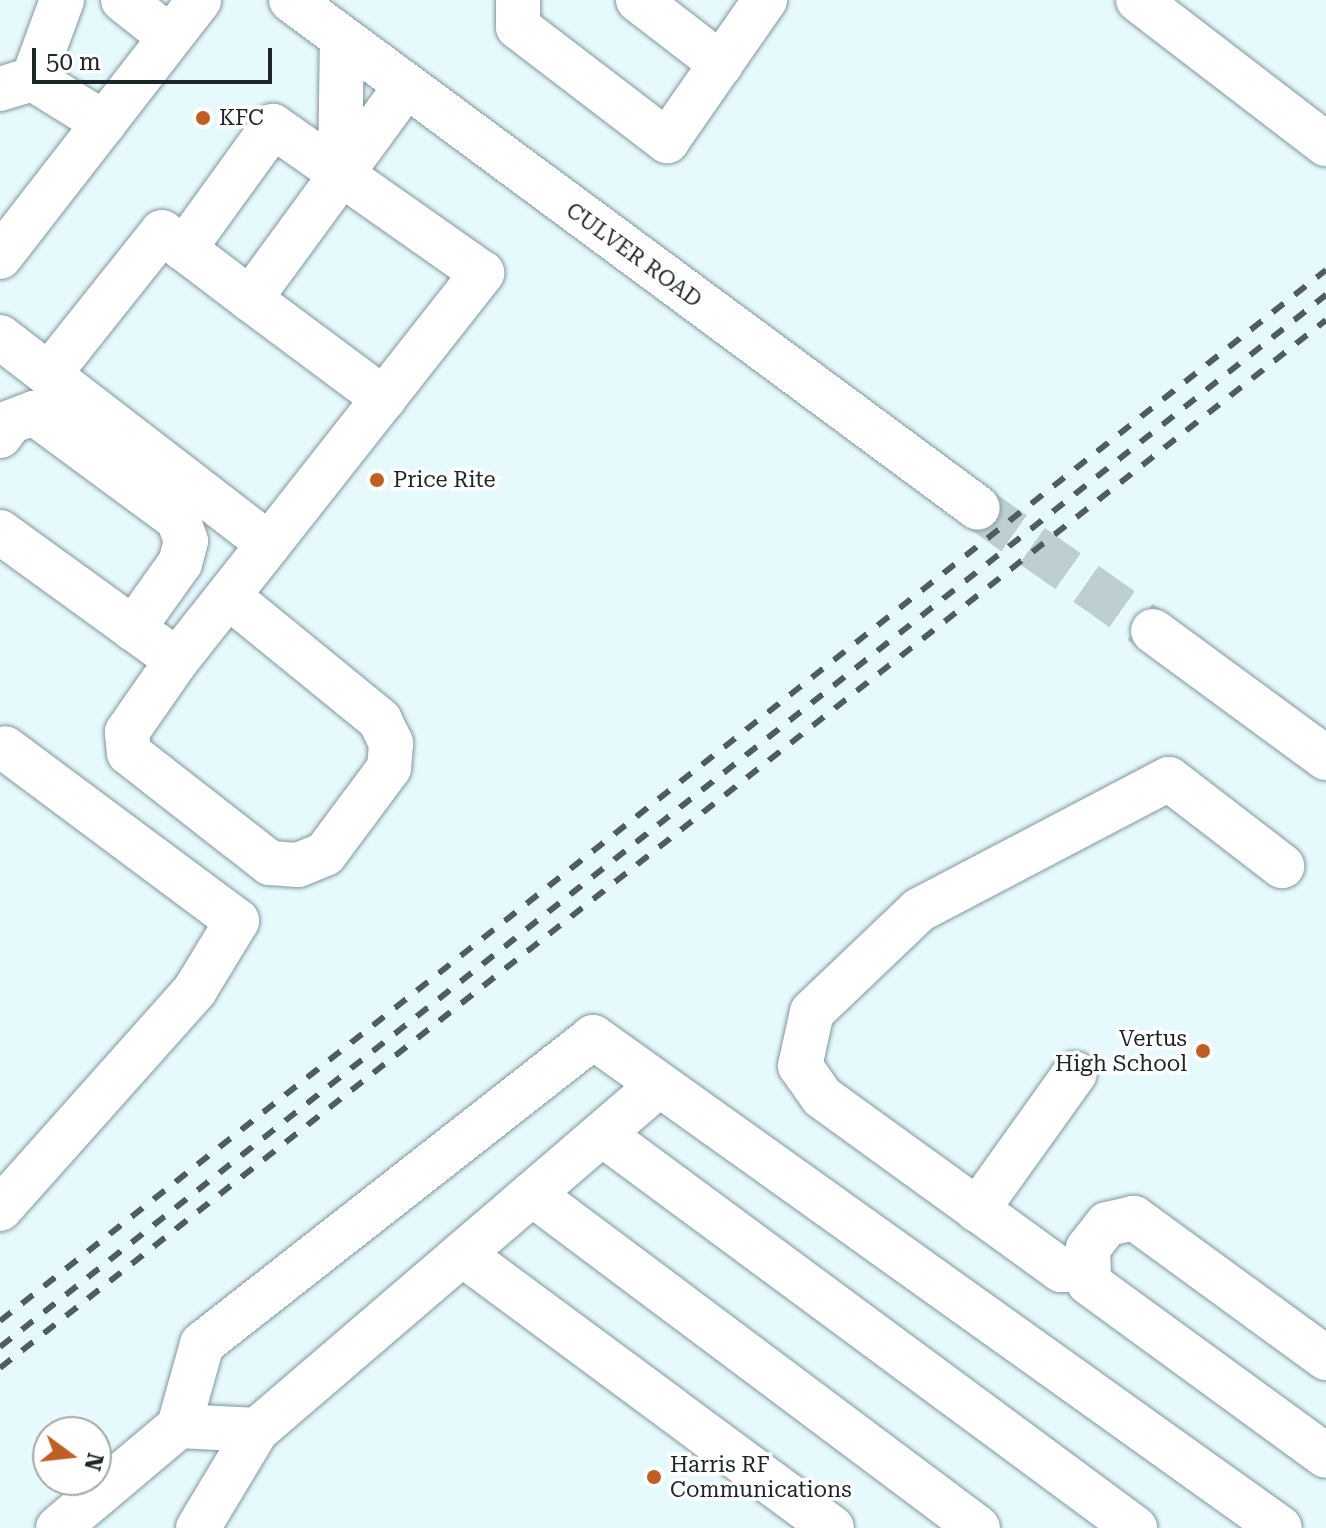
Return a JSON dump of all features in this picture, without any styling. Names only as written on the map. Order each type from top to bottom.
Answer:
[{"type":"main road","points":[[123,0],[170,37]]},
{"type":"main road","points":[[0,257],[199,0]]},
{"type":"main road","name":"CULVER ROAD","points":[[291,0],[978,508]]},
{"type":"main road","points":[[518,0],[518,27],[667,141],[765,0]]},
{"type":"main road","points":[[638,0],[721,64]]},
{"type":"main road","points":[[1138,0],[1326,144]]},
{"type":"main road","points":[[60,1],[16,84],[104,123]]},
{"type":"main road","points":[[340,174],[342,39]]},
{"type":"main road","points":[[250,299],[406,86]]},
{"type":"main road","points":[[184,249],[273,126],[482,273],[177,660],[127,732],[129,753],[270,863],[298,865],[325,854],[389,768],[391,743],[380,720],[228,596]]},
{"type":"main road","points":[[49,374],[162,232],[384,399]]},
{"type":"main road","points":[[0,337],[269,544]]},
{"type":"main road","points":[[0,436],[10,422],[34,413],[178,519],[186,541],[180,563],[133,629]]},
{"type":"main road","points":[[0,532],[177,660]]},
{"type":"main road","points":[[1153,631],[1326,758]]},
{"type":"main road","points":[[0,1209],[195,990],[237,921],[2,749]]},
{"type":"main road","points":[[1084,1270],[1061,1270],[822,1097],[800,1066],[812,1012],[919,910],[1169,779],[1282,866]]},
{"type":"main road","points":[[58,1528],[179,1426],[202,1344],[593,1037],[1274,1526]]},
{"type":"main road","points":[[977,1210],[1075,1073]]},
{"type":"main road","points":[[198,1528],[257,1430],[659,1085]]},
{"type":"main road","points":[[602,1134],[1135,1528]]},
{"type":"main road","points":[[532,1194],[978,1528]]},
{"type":"main road","points":[[1326,1358],[1134,1218],[1107,1224],[1088,1248],[1084,1270],[1089,1283],[1326,1456]]},
{"type":"main road","points":[[462,1254],[832,1528]]},
{"type":"main road","points":[[179,1426],[257,1430]]},
{"type":"tunnel","points":[[978,508],[1153,631]]},
{"type":"railway","points":[[0,1321],[1326,270]]},
{"type":"railway","points":[[0,1347],[1326,295]]},
{"type":"railway","points":[[0,1368],[1326,320]]},
{"type":"place","name":"KFC","points":[[203,118]]},
{"type":"place","name":"Price Rite","points":[[377,480]]},
{"type":"place","name":"Vertus High School","points":[[1203,1051]]},
{"type":"place","name":"Harris RF Communications","points":[[654,1477]]}]
